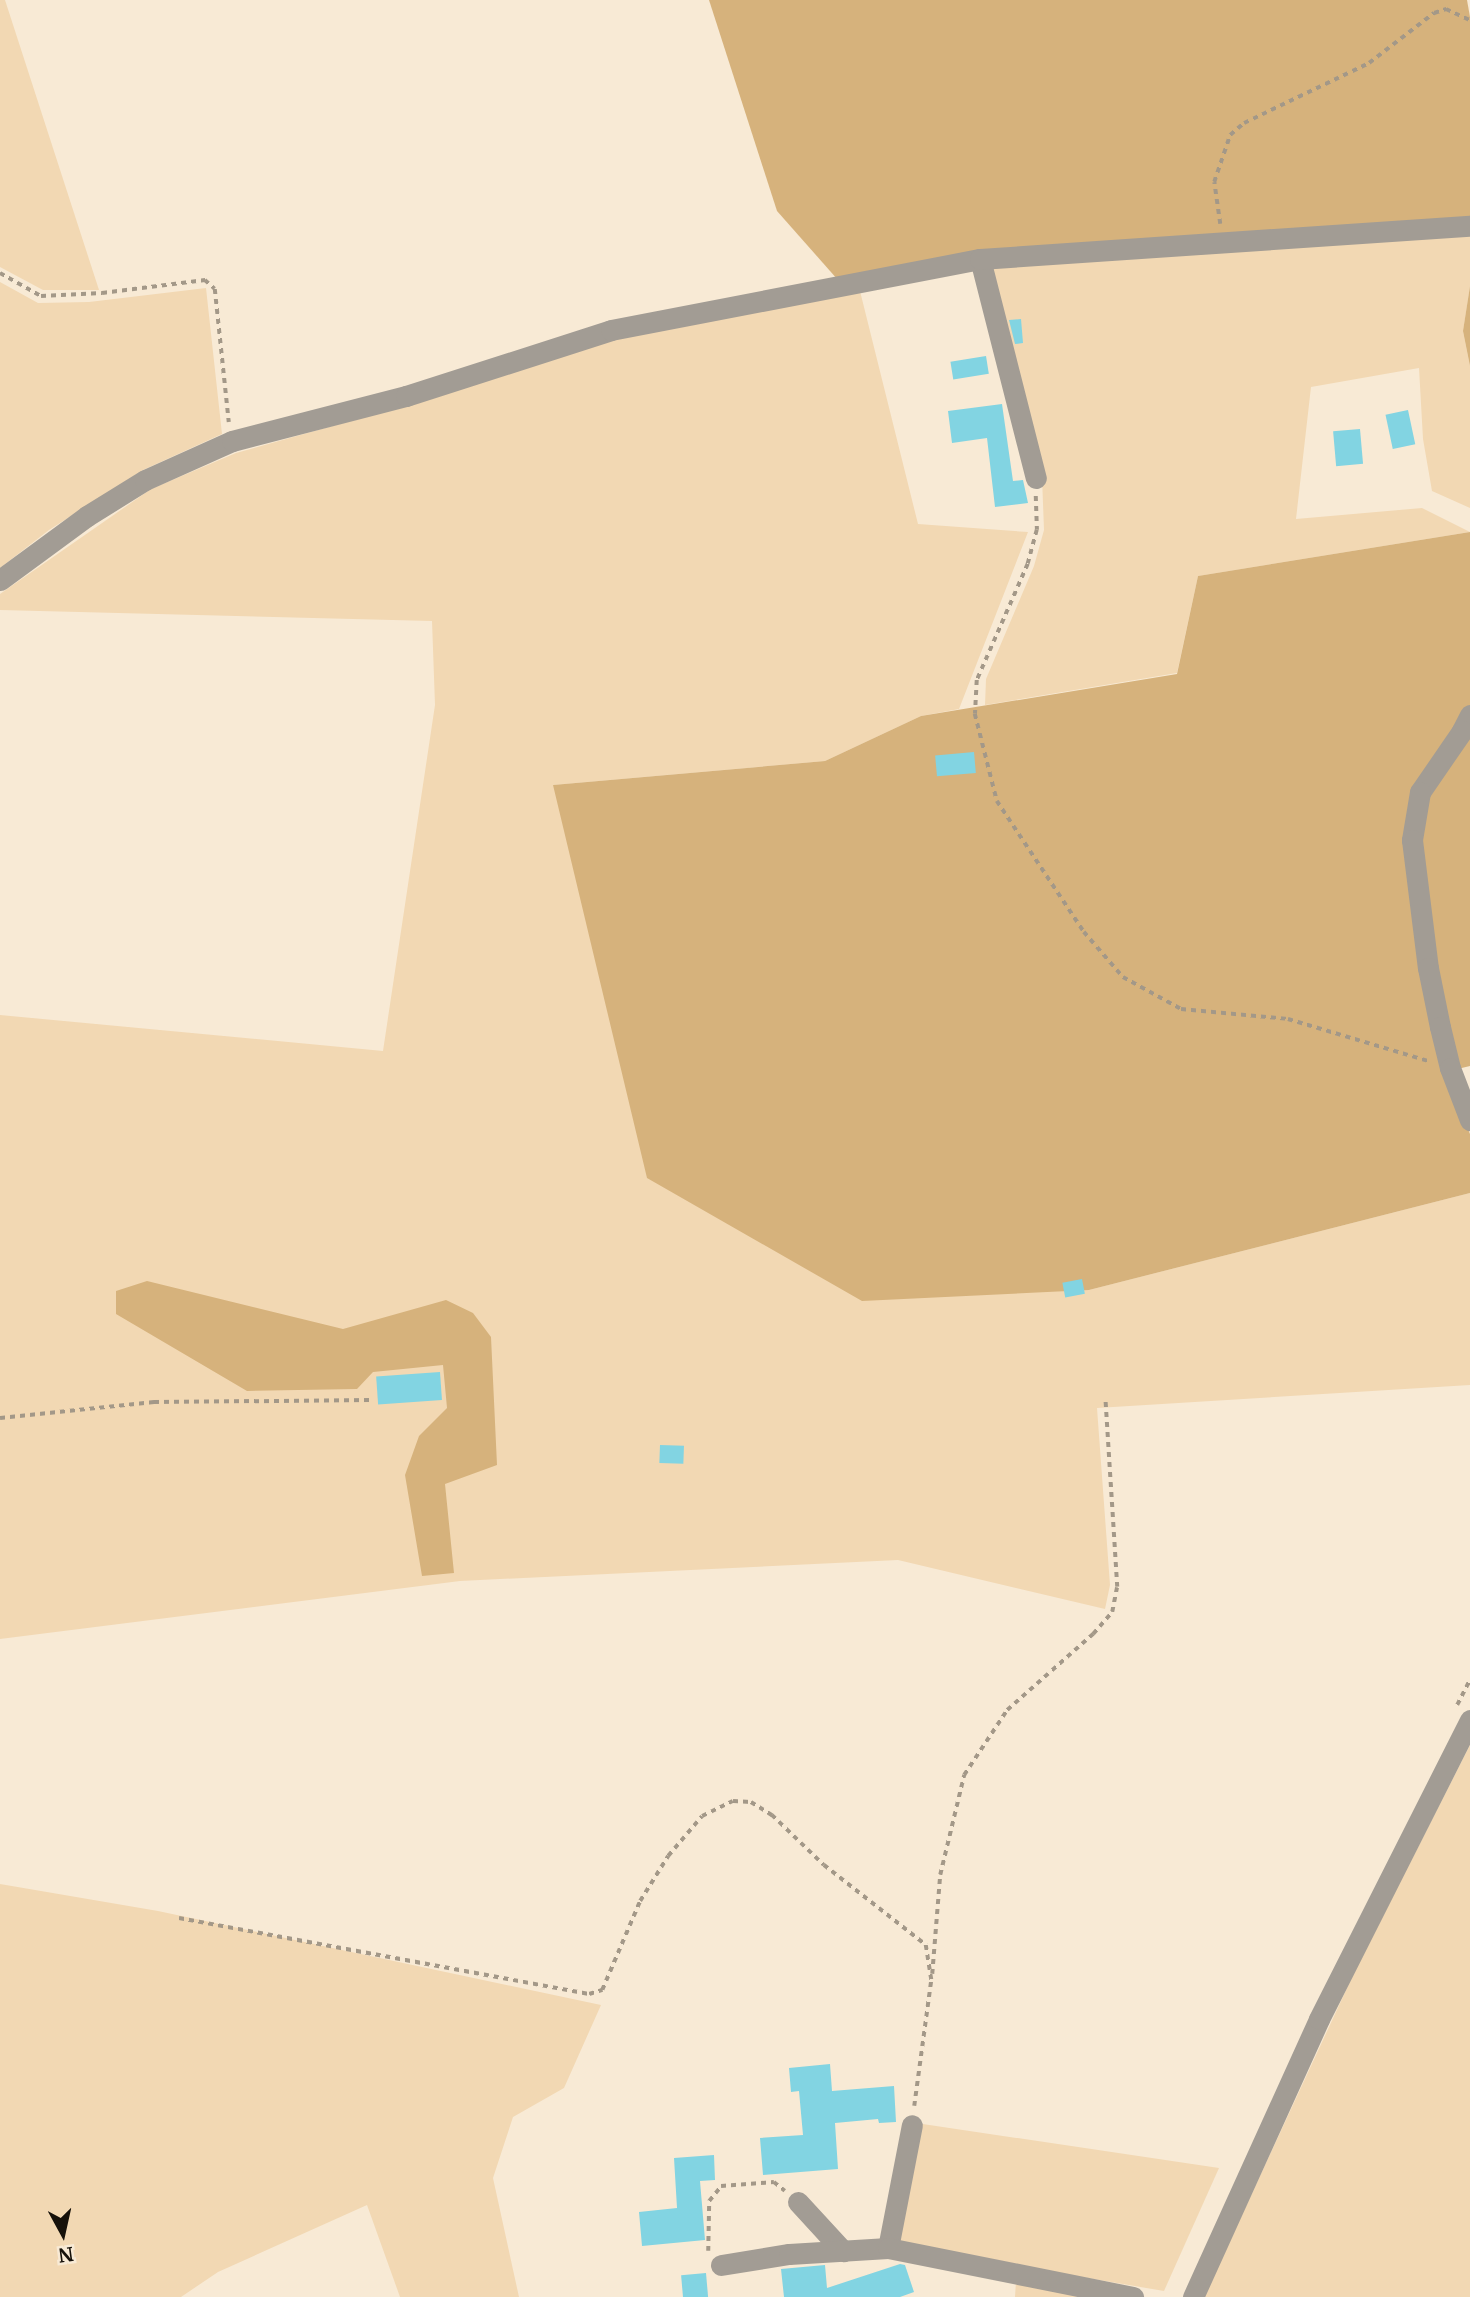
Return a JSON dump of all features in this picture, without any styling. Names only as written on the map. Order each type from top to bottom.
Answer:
[{"type":"street","points":[[0,580],[87,516],[145,480],[232,441],[407,396],[611,330],[980,259],[1470,226]]},
{"type":"street","points":[[980,259],[1036,478]]},
{"type":"street","points":[[1470,715],[1420,792],[1412,840],[1428,968],[1450,1068],[1470,1120]]},
{"type":"street","points":[[1193,2297],[1319,2019],[1470,1720]]},
{"type":"street","points":[[888,2248],[912,2125]]},
{"type":"street","points":[[798,2202],[843,2251]]},
{"type":"street","points":[[721,2264],[789,2254],[888,2248],[1133,2297]]},
{"type":"path","points":[[1223,244],[1214,182],[1230,135],[1244,123],[1369,62],[1395,46],[1434,13],[1446,9],[1470,20]]},
{"type":"path","points":[[0,273],[41,296],[102,293],[205,279],[215,289],[232,441]]},
{"type":"path","points":[[1036,478],[1037,530],[1028,564],[977,680],[975,714],[997,801],[1084,932],[1123,977],[1181,1009],[1288,1019],[1450,1068]]},
{"type":"path","points":[[912,2125],[932,1981],[940,1875],[964,1775],[1007,1710],[1093,1634],[1112,1612],[1117,1587],[1105,1398]]},
{"type":"path","points":[[0,1418],[154,1402],[370,1400]]},
{"type":"path","points":[[179,1918],[589,1994],[602,1990],[640,1901],[668,1856],[702,1816],[733,1801],[751,1802],[772,1815],[824,1865],[926,1945],[932,1981]]},
{"type":"path","points":[[721,2264],[708,2252],[709,2201],[721,2186],[774,2182],[798,2202]]},
{"type":"shaded area","points":[[0,0],[5,0],[99,290],[43,290],[0,267]]},
{"type":"shaded area","points":[[709,0],[1467,0],[1470,17],[1470,227],[838,280],[777,211]]},
{"type":"shaded area","points":[[1470,234],[1470,286],[1463,331],[1470,366],[1470,508],[1432,491],[1423,439],[1419,368],[1311,387],[1296,519],[1422,508],[1470,532],[1198,576],[1177,673],[985,705],[986,679],[1034,566],[1044,530],[1042,477],[990,268]]},
{"type":"shaded area","points":[[0,282],[38,303],[89,302],[206,288],[222,434],[143,470],[49,530],[0,568]]},
{"type":"shaded area","points":[[1470,286],[1470,366],[1463,331]]},
{"type":"shaded area","points":[[860,291],[918,524],[1028,532],[959,709],[921,716],[825,761],[553,785],[1089,1290],[1470,1193],[1470,1385],[1097,1408],[1110,1585],[1105,1609],[898,1560],[460,1581],[0,1639],[0,1015],[383,1051],[435,705],[432,621],[0,610],[0,594],[151,489],[236,453],[411,404],[613,335]]},
{"type":"shaded area","points":[[1470,532],[1470,1066],[1445,1072],[1470,1134],[1470,1193],[1089,1290],[862,1301],[647,1178],[553,785],[825,761],[921,716],[1177,674],[1198,576]]},
{"type":"shaded area","points":[[147,1281],[343,1329],[446,1300],[473,1313],[491,1337],[497,1465],[445,1484],[454,1573],[422,1576],[405,1475],[419,1436],[447,1408],[443,1365],[373,1372],[357,1389],[247,1391],[116,1314],[116,1291]]},
{"type":"shaded area","points":[[1470,1745],[1470,2297],[1204,2297],[1354,1973]]},
{"type":"shaded area","points":[[0,1884],[158,1911],[601,2005],[564,2088],[513,2117],[493,2178],[519,2297],[400,2297],[367,2205],[218,2272],[181,2297],[0,2297]]},
{"type":"shaded area","points":[[916,2123],[1219,2168],[1164,2291],[1005,2264],[895,2241]]},
{"type":"shaded area","points":[[1016,2281],[1101,2297],[1015,2297]]},
{"type":"building","points":[[1021,319],[1023,343],[1015,344],[1009,320]]},
{"type":"building","points":[[986,356],[989,374],[953,379],[950,362]]},
{"type":"building","points":[[1002,404],[1013,481],[1023,480],[1028,503],[995,507],[987,438],[952,443],[948,411]]},
{"type":"building","points":[[1408,410],[1415,444],[1393,449],[1386,415]]},
{"type":"building","points":[[1360,429],[1363,464],[1336,466],[1333,431]]},
{"type":"building","points":[[974,752],[976,773],[937,776],[935,755]]},
{"type":"building","points":[[1082,1279],[1085,1294],[1065,1298],[1062,1283]]},
{"type":"building","points":[[440,1372],[442,1400],[378,1404],[376,1376]]},
{"type":"building","points":[[660,1445],[684,1446],[683,1464],[659,1463]]},
{"type":"building","points":[[830,2064],[832,2091],[894,2086],[896,2122],[879,2123],[878,2119],[835,2123],[838,2169],[763,2175],[760,2138],[803,2135],[799,2091],[791,2092],[789,2068]]},
{"type":"building","points":[[714,2155],[715,2180],[700,2181],[705,2240],[642,2246],[639,2212],[677,2208],[674,2158]]},
{"type":"building","points":[[900,2264],[905,2265],[914,2292],[900,2297],[784,2297],[781,2269],[825,2265],[827,2288]]},
{"type":"building","points":[[706,2273],[708,2297],[683,2297],[681,2275]]}]
